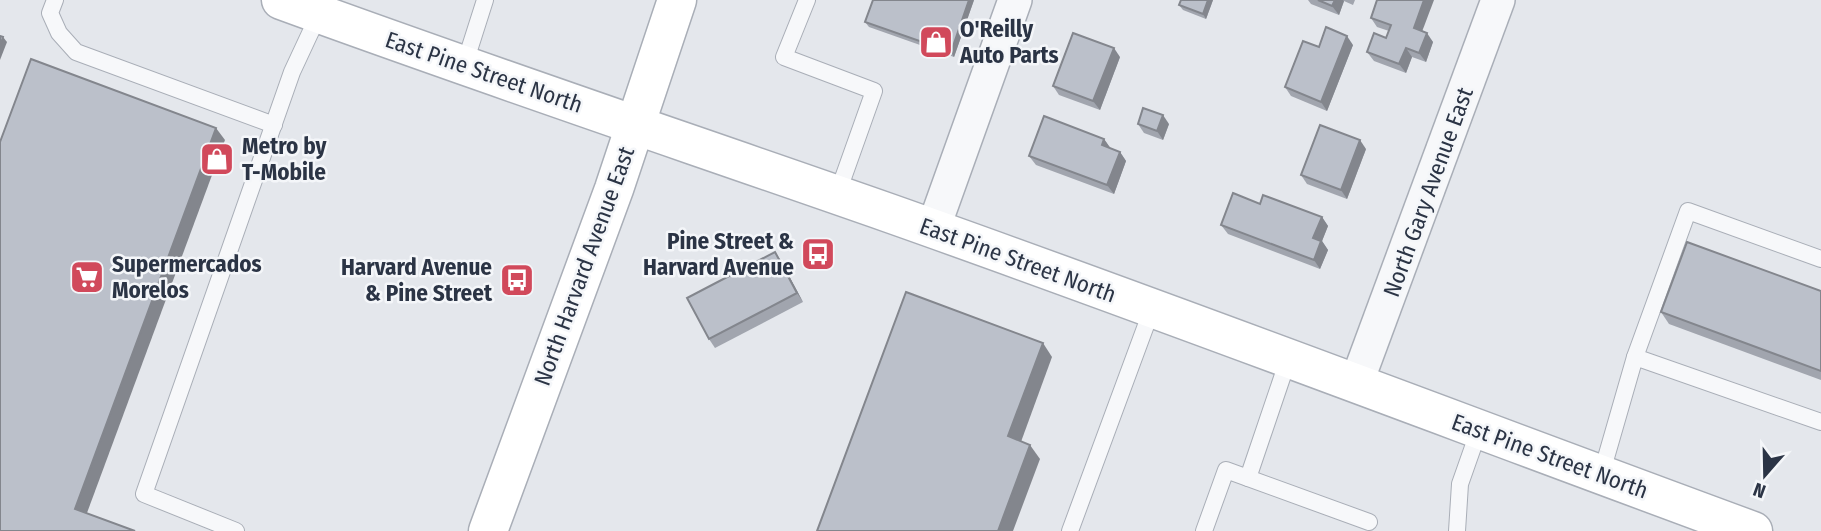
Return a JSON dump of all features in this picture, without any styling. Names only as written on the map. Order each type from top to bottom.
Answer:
[{"type":"main road","name":"East Pine Street North","points":[[281,0],[323,7],[464,66],[933,229],[1753,531]]},
{"type":"main road","name":"North Harvard Avenue East","points":[[488,531],[614,189],[677,0]]},
{"type":"street","points":[[933,229],[1015,0]]},
{"type":"street","name":"North Gary Avenue East","points":[[1356,384],[1498,0]]},
{"type":"lane","points":[[55,0],[50,13],[59,33],[76,52],[274,125]]},
{"type":"lane","points":[[464,66],[485,0]]},
{"type":"lane","points":[[807,0],[784,57],[874,91],[837,195]]},
{"type":"lane","points":[[236,531],[144,494],[292,72],[323,7]]},
{"type":"lane","points":[[1601,475],[1635,357],[1688,211],[1821,258]]},
{"type":"lane","points":[[1070,531],[1152,309]]},
{"type":"lane","points":[[1635,357],[1821,422]]},
{"type":"lane","points":[[1248,478],[1288,360]]},
{"type":"lane","points":[[1457,531],[1460,484],[1479,430]]},
{"type":"lane","points":[[1204,531],[1226,470],[1369,522]]},
{"type":"building","name":"O'Reilly Auto Parts","points":[[873,0],[969,0],[951,52],[865,22]]},
{"type":"building","points":[[1181,0],[1208,0],[1203,14],[1179,5]]},
{"type":"building","points":[[1318,0],[1335,0],[1332,6]]},
{"type":"building","points":[[1377,0],[1424,0],[1414,28],[1427,33],[1419,53],[1406,48],[1399,64],[1367,52],[1374,33],[1386,38],[1391,25],[1371,18]]},
{"type":"building","points":[[1326,27],[1347,36],[1321,102],[1285,87],[1303,41],[1319,47]]},
{"type":"building","points":[[1073,33],[1114,48],[1093,101],[1053,86]]},
{"type":"building","points":[[31,59],[216,128],[75,509],[135,531],[0,531],[0,142]]},
{"type":"building","points":[[1143,108],[1163,115],[1157,131],[1138,124]]},
{"type":"building","points":[[1044,116],[1104,139],[1102,145],[1120,152],[1107,185],[1029,156]]},
{"type":"building","points":[[1320,125],[1360,140],[1341,190],[1301,175]]},
{"type":"building","points":[[1233,193],[1260,204],[1263,195],[1322,217],[1313,238],[1321,241],[1314,260],[1221,225]]},
{"type":"building","points":[[1687,242],[1821,291],[1821,371],[1661,312]]},
{"type":"building","points":[[775,252],[797,293],[709,339],[687,298]]},
{"type":"building","points":[[906,292],[1043,343],[1008,436],[1030,445],[998,531],[817,531]]},
{"type":"place","name":"O'Reilly Auto Parts","points":[[936,42]]},
{"type":"place","name":"Metro by T-Mobile","points":[[217,159]]},
{"type":"place","name":"Pine Street & Harvard Avenue","points":[[818,254]]},
{"type":"place","name":"Supermercados Morelos","points":[[87,277]]},
{"type":"place","name":"Harvard Avenue & Pine Street","points":[[517,280]]}]
